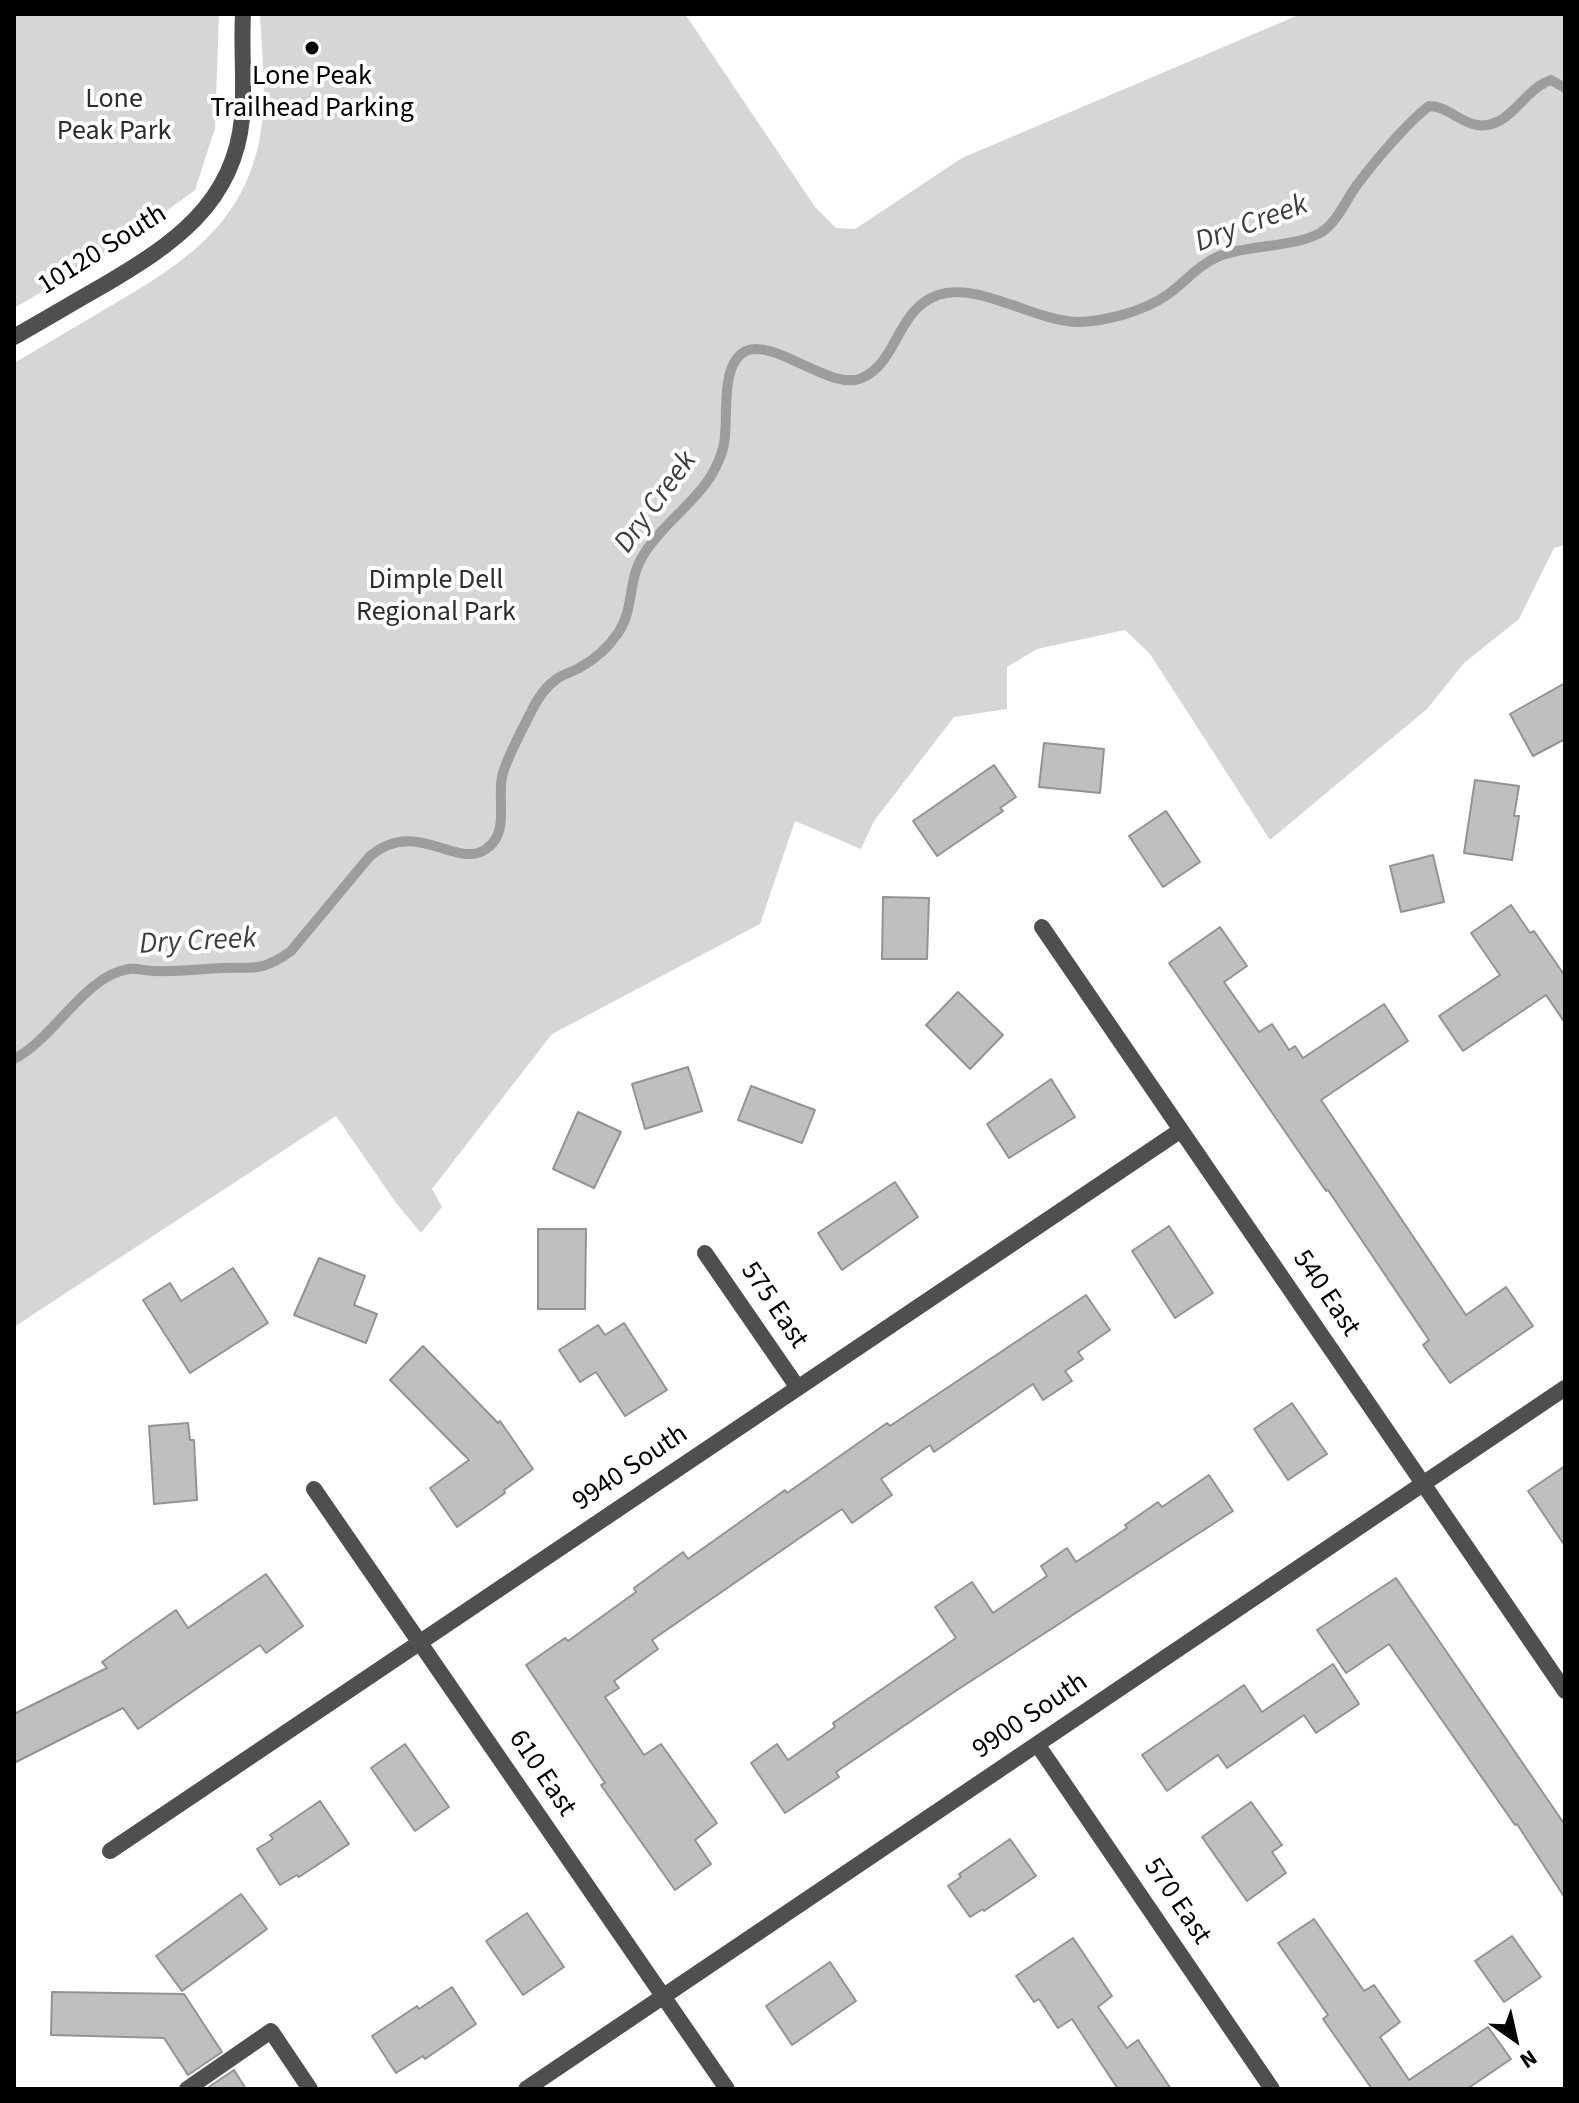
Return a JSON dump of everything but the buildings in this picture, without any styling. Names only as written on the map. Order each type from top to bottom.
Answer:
[{"type":"street","name":"10120 South","points":[[14,337],[162,250],[193,225],[217,193],[234,157],[242,119],[243,14]]},
{"type":"street","name":"540 East","points":[[1042,927],[1565,1691]]},
{"type":"street","name":"9940 South","points":[[110,1851],[1181,1130]]},
{"type":"street","name":"575 East","points":[[705,1253],[798,1388]]},
{"type":"street","name":"9900 South","points":[[526,2089],[1565,1388]]},
{"type":"street","name":"610 East","points":[[314,1489],[727,2089]]},
{"type":"street","name":"570 East","points":[[1037,1744],[1272,2089]]},
{"type":"street","points":[[187,2089],[271,2031],[310,2089]]},
{"type":"green space","name":"Lone Peak Park","points":[[14,14],[219,14],[215,128],[195,190],[109,253],[14,308]]},
{"type":"green space","name":"Dimple Dell Regional Park","points":[[260,14],[685,14],[815,207],[836,228],[855,229],[962,158],[1301,14],[1565,14],[1565,545],[1554,548],[1519,619],[1464,663],[1427,709],[1270,840],[1150,654],[1125,630],[1037,649],[1007,667],[1007,709],[954,717],[874,821],[861,849],[795,821],[760,924],[552,1034],[432,1189],[442,1207],[421,1233],[396,1203],[336,1116],[14,1327],[14,363],[159,276],[204,241],[222,221],[238,198],[250,172],[262,126],[264,94]]},
{"type":"waterway","name":"Dry Creek","points":[[14,1059],[29,1050],[84,995],[113,974],[132,969],[250,968],[281,958],[291,951],[370,856],[387,845],[419,842],[474,854],[486,849],[498,834],[500,826],[504,770],[532,709],[554,681],[585,665],[610,644],[627,614],[635,573],[644,554],[701,489],[718,462],[724,444],[728,380],[738,358],[746,351],[758,349],[772,352],[835,378],[849,380],[862,378],[874,370],[884,360],[914,312],[938,295],[971,293],[1044,316],[1079,322],[1125,314],[1158,301],[1206,263],[1222,255],[1298,241],[1326,229],[1381,154],[1429,106],[1477,125],[1489,125],[1508,115],[1532,92],[1551,80],[1565,88]]},
{"type":"place","name":"Lone Peak Trailhead Parking","points":[[312,48]]}]
